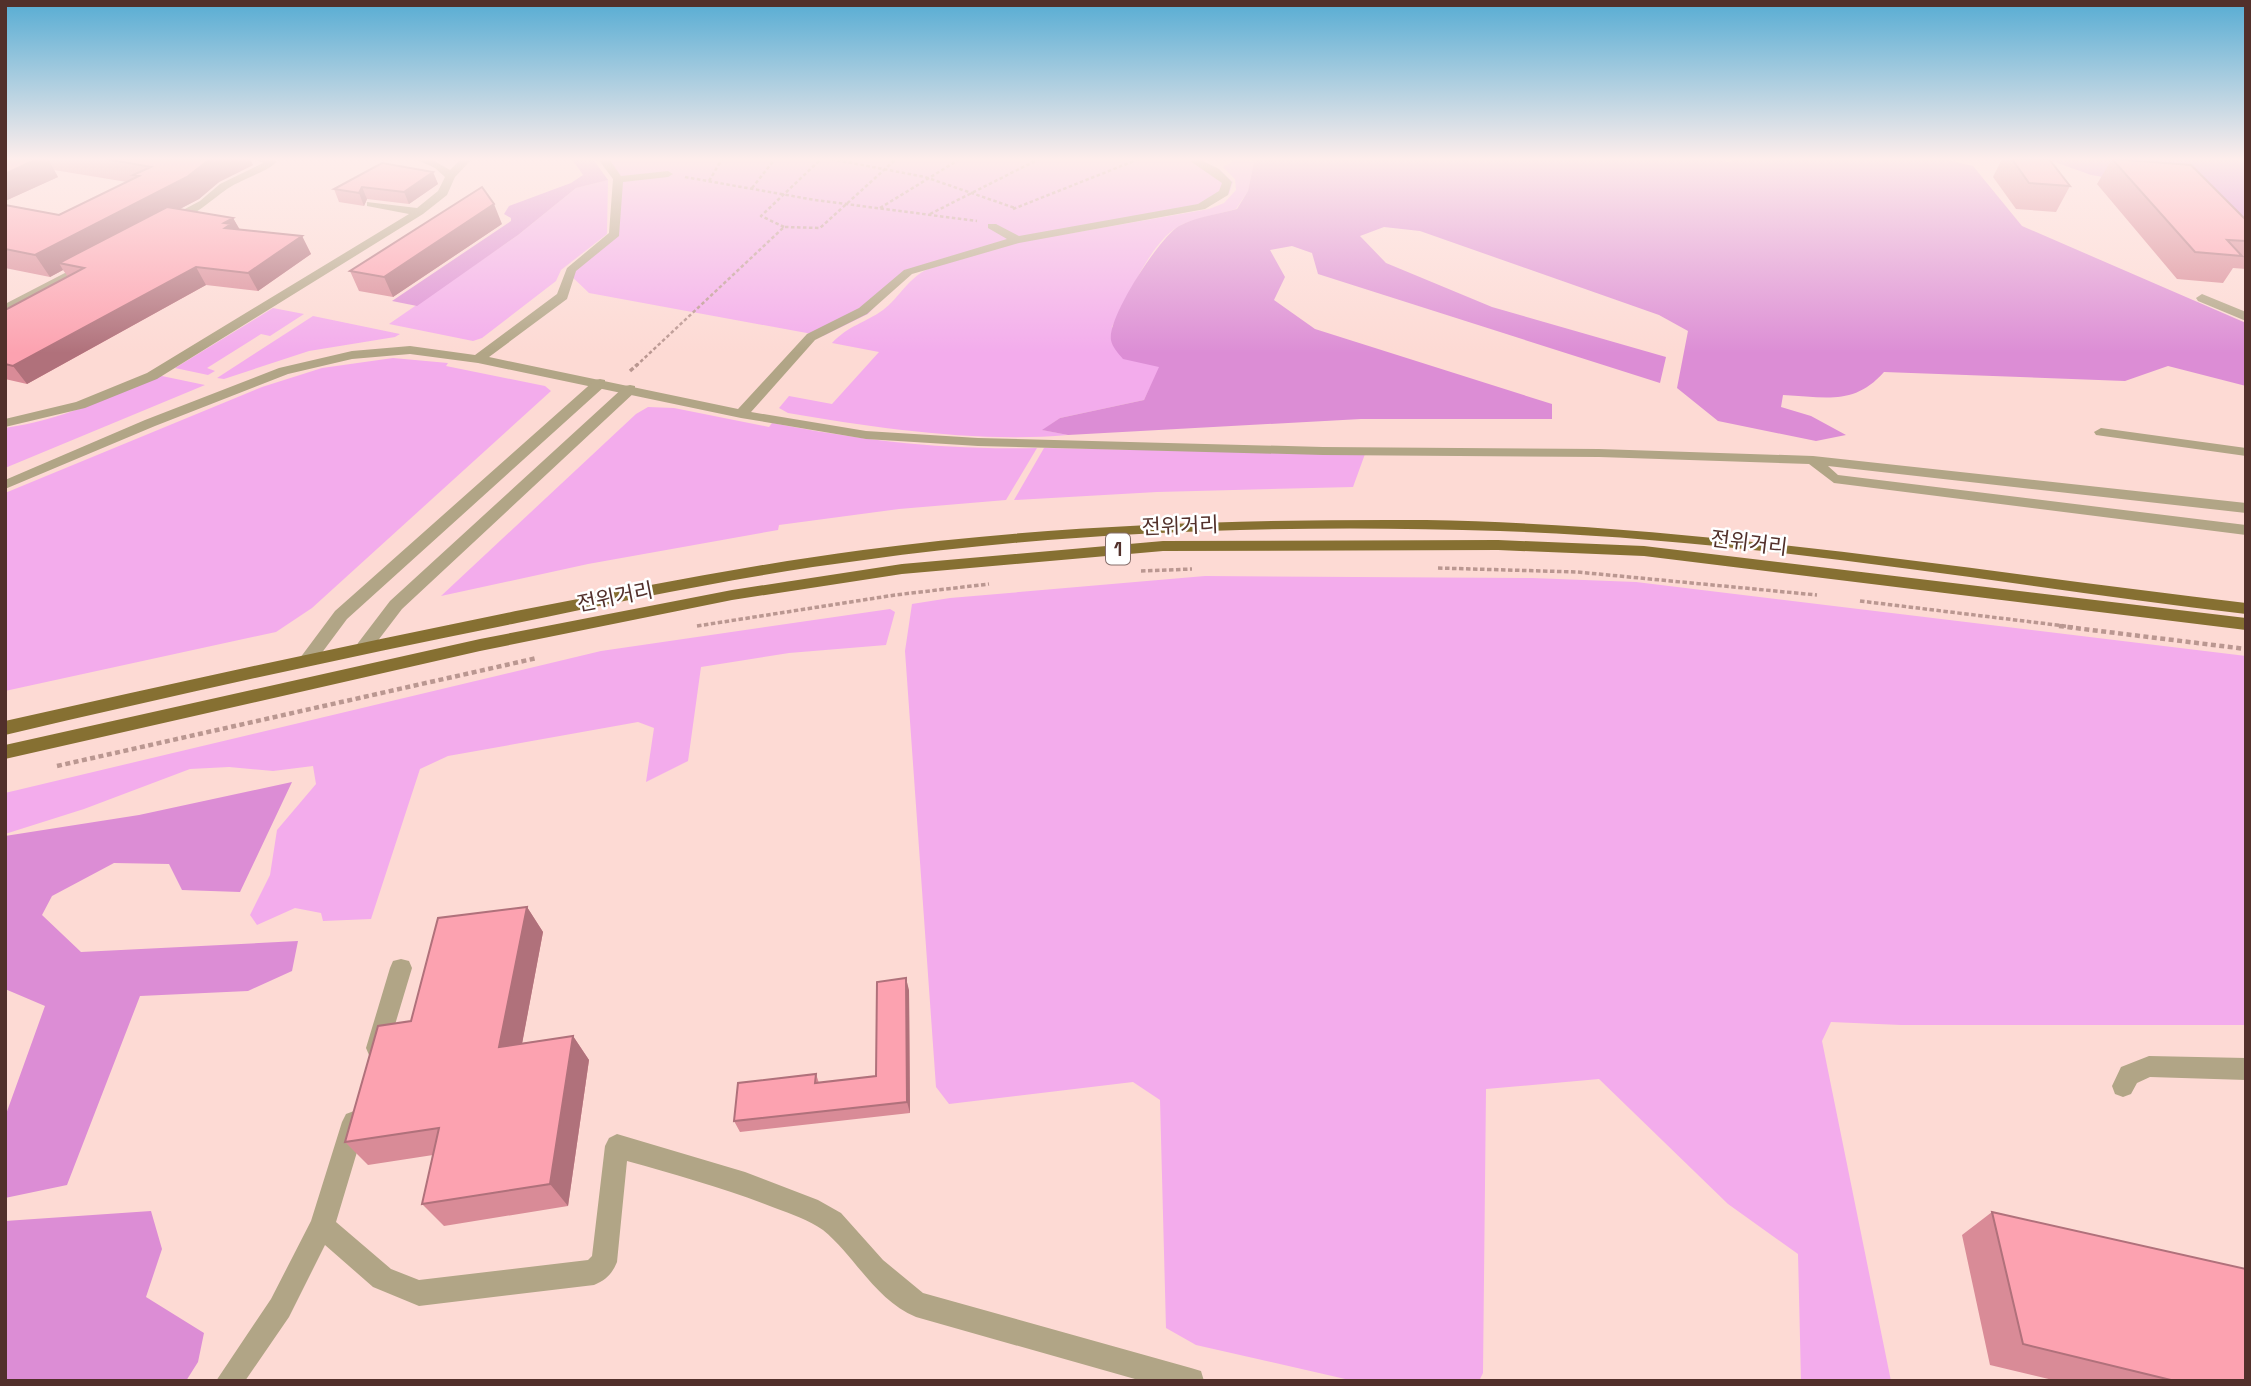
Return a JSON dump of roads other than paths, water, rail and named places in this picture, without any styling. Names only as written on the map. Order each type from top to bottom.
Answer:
[{"type":"main road","name":"전위거리","points":[[5,728],[309,658],[724,576],[903,550],[1163,528],[1498,526],[1641,532],[2246,610]]},
{"type":"main road","name":"전위거리","points":[[5,751],[480,645],[732,595],[902,569],[1163,546],[1456,544],[1644,551],[2246,624]]},
{"type":"street","points":[[157,228],[165,224]]},
{"type":"street","points":[[5,423],[76,408],[109,397],[152,376],[400,224]]},
{"type":"street","points":[[478,359],[563,296],[571,270],[615,234],[616,224]]},
{"type":"street","points":[[987,224],[1017,240]]},
{"type":"street","points":[[741,414],[811,337],[863,311],[898,278],[922,266],[1017,240],[1104,224]]},
{"type":"street","points":[[5,309],[99,259]]},
{"type":"street","points":[[2202,298],[2246,317]]},
{"type":"street","points":[[5,485],[225,392],[307,365],[383,351],[410,350],[478,359],[741,414],[866,436],[978,442],[1323,451],[1599,453],[1813,460],[2246,508]]},
{"type":"street","points":[[309,658],[341,615],[607,384]]},
{"type":"street","points":[[364,647],[396,604],[630,389]]},
{"type":"street","points":[[2101,432],[2246,452]]},
{"type":"street","points":[[1813,460],[1834,479],[2246,530]]},
{"type":"street","points":[[370,1071],[401,968]]},
{"type":"street","points":[[2123,1086],[2129,1075],[2149,1066],[2246,1069]]},
{"type":"street","points":[[229,1381],[280,1308],[322,1226],[362,1097]]},
{"type":"street","points":[[322,1226],[382,1278],[419,1293],[594,1272],[604,1262],[617,1146],[745,1184],[809,1209],[832,1222],[874,1269],[916,1304],[1191,1381]]}]
